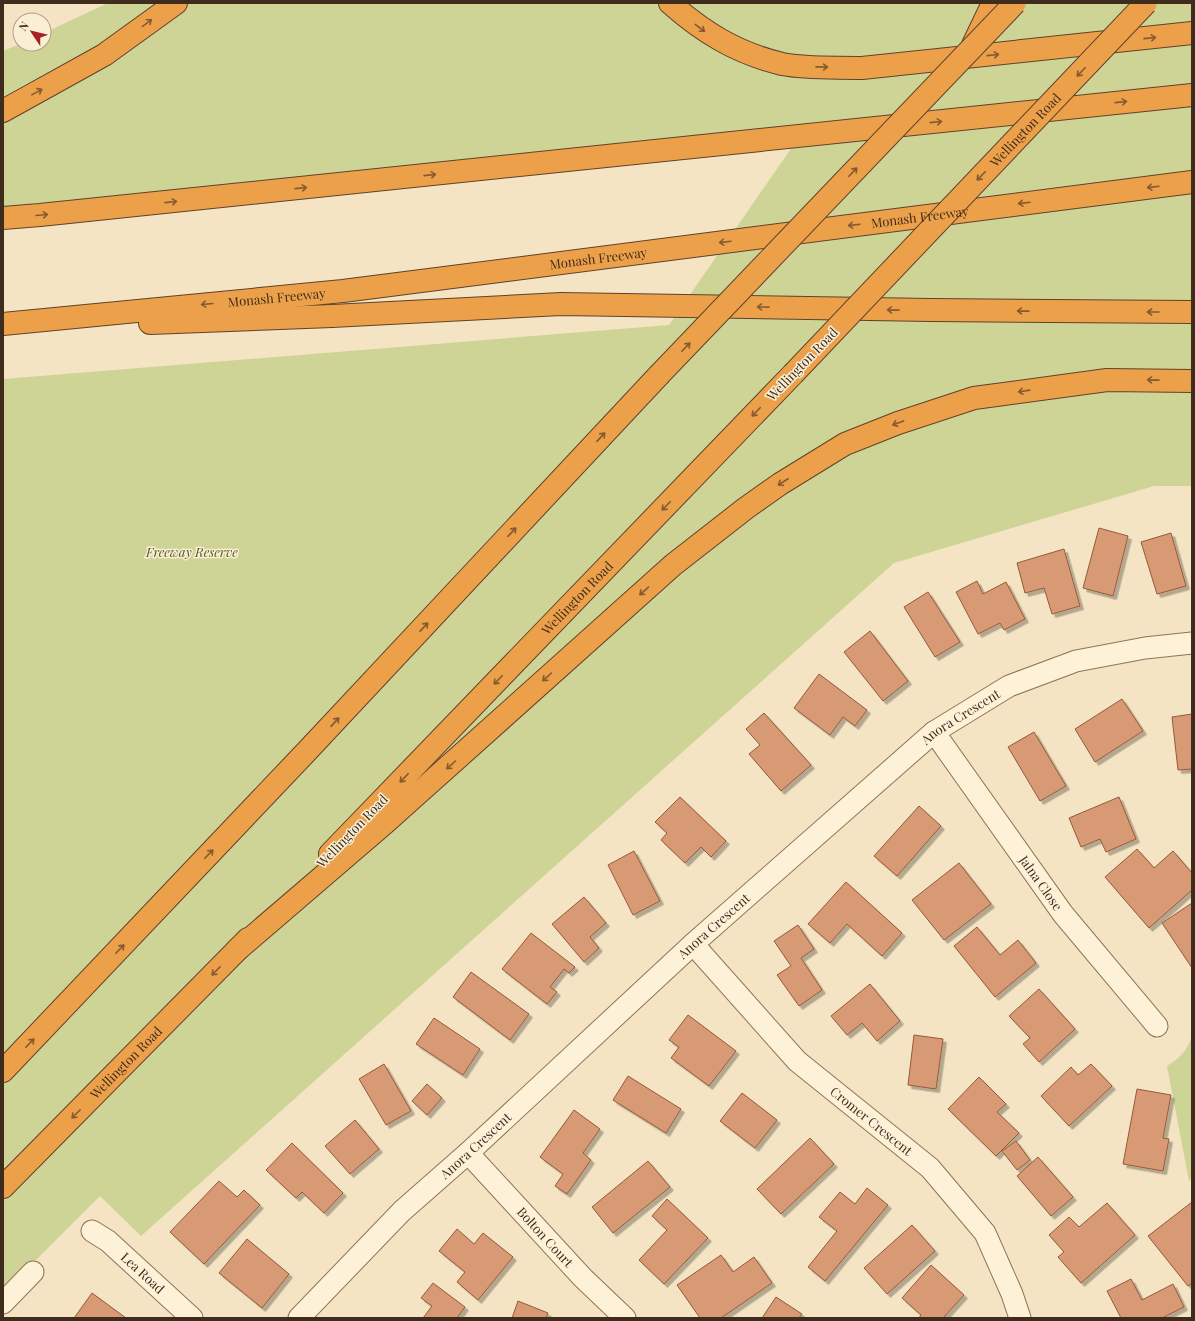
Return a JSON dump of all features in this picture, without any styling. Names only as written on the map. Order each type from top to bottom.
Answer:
[{"type":"highway","points":[[3,111],[104,55],[176,3]]},
{"type":"highway","points":[[670,3],[708,33],[729,45],[753,55],[783,64],[808,67],[862,68],[1192,33]]},
{"type":"highway","points":[[970,50],[993,3]]},
{"type":"highway","points":[[3,1071],[314,744],[659,375],[1015,3]]},
{"type":"highway","name":"Wellington Road","points":[[3,1187],[237,950],[793,374],[1146,3]]},
{"type":"highway","points":[[3,218],[1192,95]]},
{"type":"highway","name":"Monash Freeway","points":[[3,324],[343,291],[1192,182]]},
{"type":"highway","points":[[3,329],[324,316],[561,304],[908,310],[1192,312]]},
{"type":"highway","points":[[237,950],[386,823],[673,565],[746,508],[780,484],[845,444],[898,423],[974,398],[1107,380],[1192,381]]},
{"type":"street","name":"Anora Crescent","points":[[299,1318],[402,1211],[468,1153],[692,944],[934,732],[1009,686],[1076,661],[1145,648],[1192,643]]},
{"type":"street","name":"Jalna Close","points":[[934,732],[1063,914],[1157,1026]]},
{"type":"street","name":"Cromer Crescent","points":[[692,944],[796,1062],[930,1168],[985,1233],[1012,1294],[1020,1318]]},
{"type":"street","name":"Bolton Court","points":[[468,1153],[583,1278],[625,1318]]},
{"type":"street","name":"Lea Road","points":[[92,1231],[108,1241],[192,1318]]},
{"type":"street","points":[[3,1303],[33,1272]]},
{"type":"green space","name":"Freeway Reserve","points":[[108,3],[1192,3],[1192,486],[1154,486],[894,563],[141,1236],[100,1196],[3,1293],[3,379],[669,325],[799,137],[3,218],[3,51],[12,47],[12,52],[52,52],[52,29]]},
{"type":"green space","points":[[1192,1036],[1192,1177],[1189,1181],[1167,1066],[1183,1053]]},
{"type":"building","points":[[1099,528],[1128,536],[1113,596],[1083,588]]},
{"type":"building","points":[[1171,533],[1186,586],[1157,594],[1141,542]]},
{"type":"building","points":[[1064,549],[1080,606],[1052,614],[1044,588],[1025,593],[1017,563]]},
{"type":"building","points":[[977,581],[983,594],[1006,582],[1025,619],[1004,630],[1000,623],[978,634],[956,592]]},
{"type":"building","points":[[928,592],[960,642],[935,657],[904,607]]},
{"type":"building","points":[[870,631],[908,681],[883,701],[844,652]]},
{"type":"building","points":[[819,674],[867,710],[855,726],[843,717],[830,735],[794,708]]},
{"type":"building","points":[[1122,699],[1143,731],[1095,762],[1075,729]]},
{"type":"building","points":[[764,713],[811,765],[781,791],[749,754],[760,745],[746,729]]},
{"type":"building","points":[[1192,714],[1192,769],[1178,770],[1172,717]]},
{"type":"building","points":[[1034,732],[1066,786],[1040,801],[1008,747]]},
{"type":"building","points":[[680,797],[726,841],[711,857],[701,847],[685,863],[661,840],[667,833],[655,822]]},
{"type":"building","points":[[1119,797],[1136,839],[1106,852],[1100,839],[1081,847],[1069,818]]},
{"type":"building","points":[[919,806],[941,826],[897,876],[874,856]]},
{"type":"building","points":[[1137,849],[1154,868],[1173,851],[1192,873],[1192,890],[1149,928],[1105,877]]},
{"type":"building","points":[[634,851],[660,901],[633,915],[608,865]]},
{"type":"building","points":[[959,863],[991,904],[944,940],[912,900]]},
{"type":"building","points":[[846,882],[902,933],[882,956],[847,924],[830,943],[808,924]]},
{"type":"building","points":[[584,897],[606,923],[590,937],[599,948],[584,962],[552,924]]},
{"type":"building","points":[[1192,903],[1192,968],[1162,923]]},
{"type":"building","points":[[798,925],[814,949],[801,958],[822,990],[799,1006],[777,975],[791,966],[774,941]]},
{"type":"building","points":[[977,927],[1000,955],[1018,940],[1036,963],[995,997],[954,946]]},
{"type":"building","points":[[531,933],[575,967],[569,973],[564,969],[550,987],[557,992],[547,1004],[502,969]]},
{"type":"building","points":[[471,972],[529,1014],[510,1040],[453,997]]},
{"type":"building","points":[[870,984],[900,1021],[877,1041],[862,1023],[847,1035],[831,1016]]},
{"type":"building","points":[[1039,989],[1075,1029],[1039,1062],[1023,1044],[1030,1038],[1009,1016]]},
{"type":"building","points":[[688,1015],[736,1051],[709,1086],[671,1058],[679,1047],[669,1040]]},
{"type":"building","points":[[434,1018],[480,1049],[463,1075],[416,1044]]},
{"type":"building","points":[[914,1035],[943,1039],[936,1089],[908,1085]]},
{"type":"building","points":[[384,1064],[411,1111],[386,1125],[359,1079]]},
{"type":"building","points":[[1091,1064],[1112,1086],[1069,1126],[1041,1096],[1071,1067],[1078,1075]]},
{"type":"building","points":[[628,1076],[681,1109],[666,1133],[613,1100]]},
{"type":"building","points":[[979,1077],[1006,1104],[997,1112],[1019,1133],[996,1156],[948,1109]]},
{"type":"building","points":[[427,1084],[442,1098],[427,1115],[412,1101]]},
{"type":"building","points":[[1137,1089],[1171,1095],[1163,1138],[1169,1139],[1163,1171],[1123,1164]]},
{"type":"building","points":[[742,1093],[777,1120],[755,1148],[720,1121]]},
{"type":"building","points":[[574,1110],[600,1129],[583,1153],[591,1160],[567,1194],[555,1186],[563,1174],[540,1157]]},
{"type":"building","points":[[355,1120],[379,1149],[350,1174],[325,1146]]},
{"type":"building","points":[[810,1138],[834,1164],[781,1214],[757,1189]]},
{"type":"building","points":[[1016,1141],[1030,1160],[1017,1170],[1002,1151]]},
{"type":"building","points":[[292,1143],[343,1193],[324,1213],[302,1192],[296,1198],[266,1170]]},
{"type":"building","points":[[1038,1157],[1073,1197],[1051,1216],[1017,1176]]},
{"type":"building","points":[[648,1161],[670,1187],[613,1233],[592,1207]]},
{"type":"building","points":[[219,1181],[237,1197],[244,1190],[260,1205],[204,1264],[170,1232]]},
{"type":"building","points":[[867,1188],[888,1205],[825,1281],[808,1267],[837,1231],[819,1217],[840,1192],[855,1204]]},
{"type":"building","points":[[667,1199],[708,1238],[664,1284],[639,1260],[667,1230],[652,1216]]},
{"type":"building","points":[[1192,1202],[1192,1283],[1188,1286],[1148,1236]]},
{"type":"building","points":[[1107,1203],[1135,1235],[1081,1283],[1058,1257],[1064,1252],[1049,1235],[1069,1217],[1079,1227]]},
{"type":"building","points":[[912,1225],[935,1251],[887,1294],[864,1268]]},
{"type":"building","points":[[457,1229],[474,1244],[483,1233],[513,1257],[478,1300],[457,1282],[465,1272],[439,1251]]},
{"type":"building","points":[[247,1239],[289,1274],[262,1308],[219,1273]]},
{"type":"building","points":[[721,1255],[733,1272],[754,1257],[772,1283],[721,1318],[700,1318],[677,1285]]},
{"type":"building","points":[[931,1265],[964,1295],[943,1318],[919,1318],[921,1315],[902,1298]]},
{"type":"building","points":[[1131,1279],[1142,1300],[1173,1284],[1184,1307],[1162,1318],[1121,1318],[1107,1291]]},
{"type":"building","points":[[433,1283],[465,1307],[457,1318],[423,1318],[432,1306],[421,1298]]},
{"type":"building","points":[[92,1293],[126,1318],[74,1318]]},
{"type":"building","points":[[776,1297],[802,1314],[799,1318],[762,1318]]},
{"type":"building","points":[[518,1301],[548,1313],[546,1318],[512,1318]]}]
